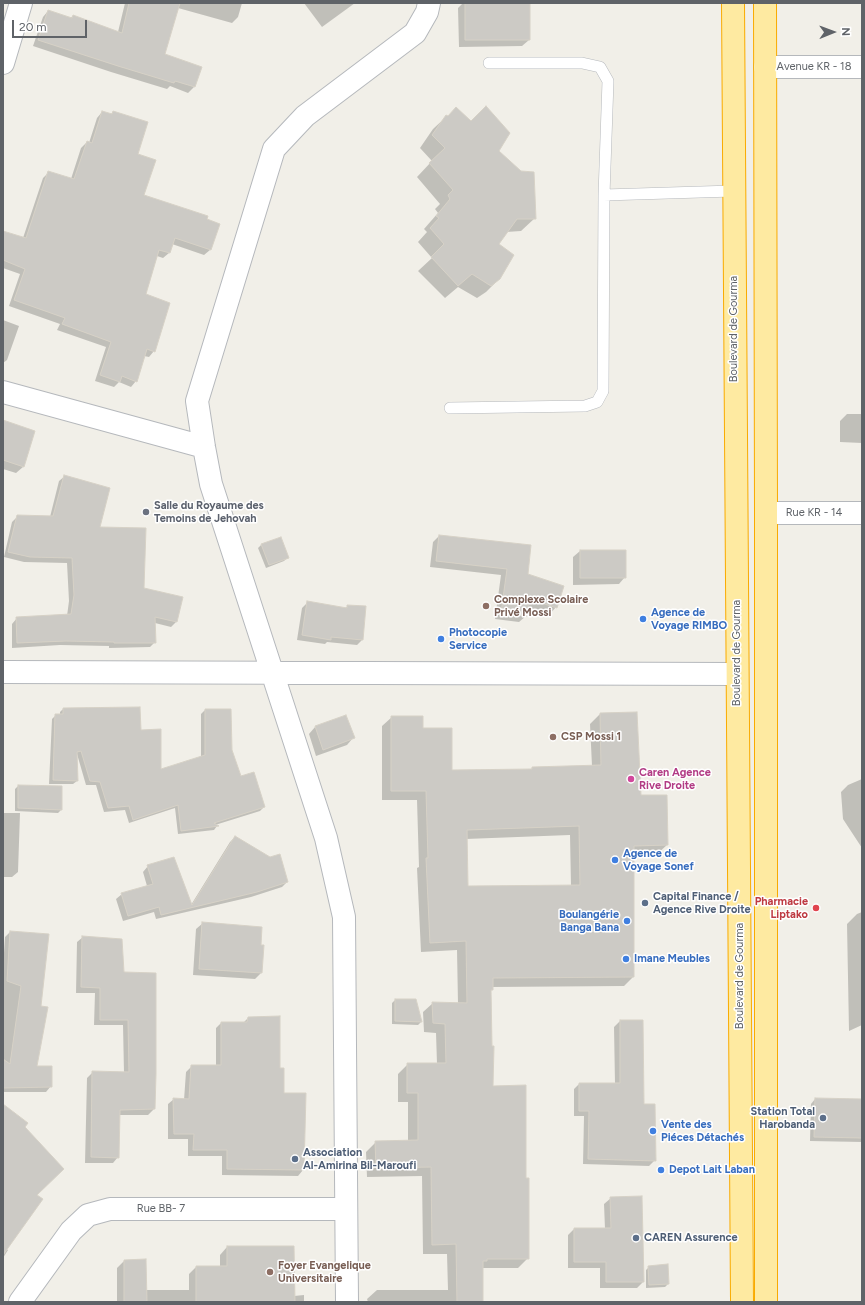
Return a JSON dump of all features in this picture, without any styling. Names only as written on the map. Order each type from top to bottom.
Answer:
[{"type":"highway","name":"Boulevard de Gourma","points":[[733,3],[733,191],[742,1302]]},
{"type":"highway","points":[[765,3],[766,1302]]},
{"type":"street","points":[[3,63],[21,3]]},
{"type":"street","points":[[347,1302],[344,917],[326,838],[274,674],[211,484],[197,401],[274,149],[305,116],[415,34],[427,12],[429,3]]},
{"type":"street","name":"Avenue KR - 18","points":[[765,67],[862,67]]},
{"type":"street","points":[[3,392],[204,447]]},
{"type":"street","name":"Rue KR - 14","points":[[766,512],[862,513]]},
{"type":"street","points":[[3,672],[274,674],[737,674]]},
{"type":"street","name":"Rue BB- 7","points":[[20,1302],[71,1231],[88,1215],[110,1209],[346,1209]]},
{"type":"lane","points":[[450,408],[586,406],[597,402],[603,391],[604,195],[608,81],[600,67],[582,63],[489,63]]},
{"type":"lane","points":[[604,195],[733,191]]},
{"type":"building","points":[[129,3],[180,3],[165,54],[202,67],[195,87],[175,81],[174,83],[38,40],[48,10],[72,18],[73,15],[122,33]]},
{"type":"building","points":[[465,3],[530,3],[530,40],[465,40]]},
{"type":"building","points":[[486,106],[510,133],[499,151],[521,171],[534,172],[536,219],[517,219],[499,244],[514,255],[500,279],[491,286],[472,274],[458,286],[431,257],[444,244],[430,228],[439,218],[436,216],[450,199],[448,195],[453,190],[429,163],[445,148],[432,135],[446,115],[448,116],[456,107],[471,121]]},
{"type":"building","points":[[102,111],[112,114],[113,111],[148,122],[138,154],[156,160],[144,195],[208,216],[207,219],[220,224],[211,250],[175,238],[170,253],[159,250],[146,294],[170,303],[155,352],[147,349],[137,382],[122,376],[120,382],[100,375],[111,342],[62,324],[65,318],[14,300],[25,269],[3,260],[3,231],[26,238],[48,171],[74,179],[87,141],[92,143]]},
{"type":"building","points":[[3,420],[35,431],[24,467],[3,460]]},
{"type":"building","points":[[64,475],[110,488],[100,527],[146,528],[144,588],[183,597],[177,622],[155,617],[156,643],[66,641],[17,643],[16,617],[71,614],[74,595],[72,558],[30,557],[8,552],[17,515],[53,516]]},
{"type":"building","points":[[439,535],[531,545],[528,574],[564,586],[557,608],[529,599],[527,616],[501,613],[507,569],[436,561]]},
{"type":"building","points":[[281,537],[289,558],[269,565],[261,544]]},
{"type":"building","points":[[580,550],[626,550],[626,578],[580,578]]},
{"type":"building","points":[[307,601],[347,608],[347,605],[366,606],[363,640],[331,637],[331,640],[302,635]]},
{"type":"building","points":[[140,707],[141,730],[161,729],[161,769],[205,755],[205,709],[231,709],[232,750],[241,776],[254,772],[265,807],[214,823],[219,826],[181,831],[178,805],[133,820],[129,806],[108,808],[100,782],[90,781],[81,751],[77,752],[78,781],[53,780],[55,714],[63,714],[63,708]]},
{"type":"building","points":[[637,712],[641,795],[667,795],[668,845],[634,846],[634,977],[493,978],[493,990],[491,990],[492,1046],[494,1046],[493,1086],[526,1085],[526,1178],[529,1178],[529,1259],[487,1259],[487,1261],[483,1261],[483,1302],[457,1302],[456,1244],[432,1245],[431,1167],[376,1168],[375,1141],[418,1140],[418,1093],[407,1093],[407,1063],[446,1063],[445,1024],[433,1023],[432,1002],[467,1003],[466,941],[430,943],[426,858],[428,858],[426,791],[391,791],[391,716],[423,716],[423,728],[452,728],[452,770],[532,769],[532,767],[601,765],[600,713]],"holes":[[[579,826],[580,885],[468,886],[467,830]]]},
{"type":"building","points":[[346,715],[355,738],[323,750],[315,726]]},
{"type":"building","points":[[18,785],[62,786],[62,810],[18,808]]},
{"type":"building","points":[[235,836],[270,857],[280,854],[288,882],[257,892],[161,915],[159,907],[128,916],[121,893],[153,884],[147,865],[174,857],[192,905]]},
{"type":"building","points":[[202,922],[262,927],[261,945],[264,945],[262,973],[199,969]]},
{"type":"building","points":[[10,931],[49,934],[41,1006],[48,1007],[37,1066],[52,1066],[52,1087],[3,1088],[3,1059],[10,1064],[21,986],[7,981]]},
{"type":"building","points":[[82,936],[122,939],[124,972],[156,973],[155,1109],[120,1110],[119,1158],[91,1157],[92,1071],[129,1072],[128,1020],[100,1020],[100,988],[81,987]]},
{"type":"building","points":[[395,999],[416,999],[422,1022],[395,1021]]},
{"type":"building","points":[[280,1016],[280,1068],[284,1068],[284,1093],[306,1093],[304,1170],[227,1169],[227,1150],[193,1150],[194,1134],[174,1134],[173,1098],[189,1099],[191,1065],[221,1065],[221,1022],[247,1022],[248,1017]]},
{"type":"building","points":[[620,1020],[643,1020],[644,1104],[655,1104],[656,1161],[588,1159],[589,1111],[579,1111],[579,1083],[620,1083]]},
{"type":"building","points":[[815,1098],[862,1099],[862,1138],[814,1137]]},
{"type":"building","points":[[3,1104],[28,1123],[25,1127],[64,1169],[37,1195],[43,1199],[3,1255]]},
{"type":"building","points":[[642,1196],[644,1282],[606,1282],[606,1262],[574,1262],[574,1228],[611,1228],[610,1197]]},
{"type":"building","name":"Foyer Evangelique Universitaire","points":[[227,1246],[294,1246],[295,1302],[196,1302],[196,1266],[227,1266]]},
{"type":"building","points":[[146,1259],[147,1302],[124,1302],[124,1260]]},
{"type":"building","points":[[668,1264],[669,1284],[649,1285],[648,1266]]},
{"type":"place","name":"Salle du Royaume des Temoins de Jehovah","points":[[146,512]]},
{"type":"place","name":"Complexe Scolaire Privé Mossi","points":[[486,606]]},
{"type":"place","name":"Agence de Voyage RIMBO","points":[[643,619]]},
{"type":"place","name":"Photocopie Service","points":[[441,639]]},
{"type":"place","name":"CSP Mossi 1","points":[[553,737]]},
{"type":"place","name":"Caren Agence Rive Droite","points":[[631,779]]},
{"type":"place","name":"Agence de Voyage Sonef","points":[[615,860]]},
{"type":"place","name":"Capital Finance / Agence Rive Droite","points":[[645,903]]},
{"type":"place","name":"Pharmacie Liptako","points":[[816,908]]},
{"type":"place","name":"Boulangérie Banga Bana","points":[[627,921]]},
{"type":"place","name":"Imane Meubles","points":[[626,959]]},
{"type":"place","name":"Station Total Harobanda","points":[[823,1118]]},
{"type":"place","name":"Vente des Piéces Détachés","points":[[653,1131]]},
{"type":"place","name":"Association Al-Amirina Bil-Maroufi","points":[[295,1159]]},
{"type":"place","name":"Depot Lait Laban","points":[[661,1170]]},
{"type":"place","name":"CAREN Assurence","points":[[636,1238]]},
{"type":"place","name":"Foyer Evangelique Universitaire","points":[[270,1272]]}]
